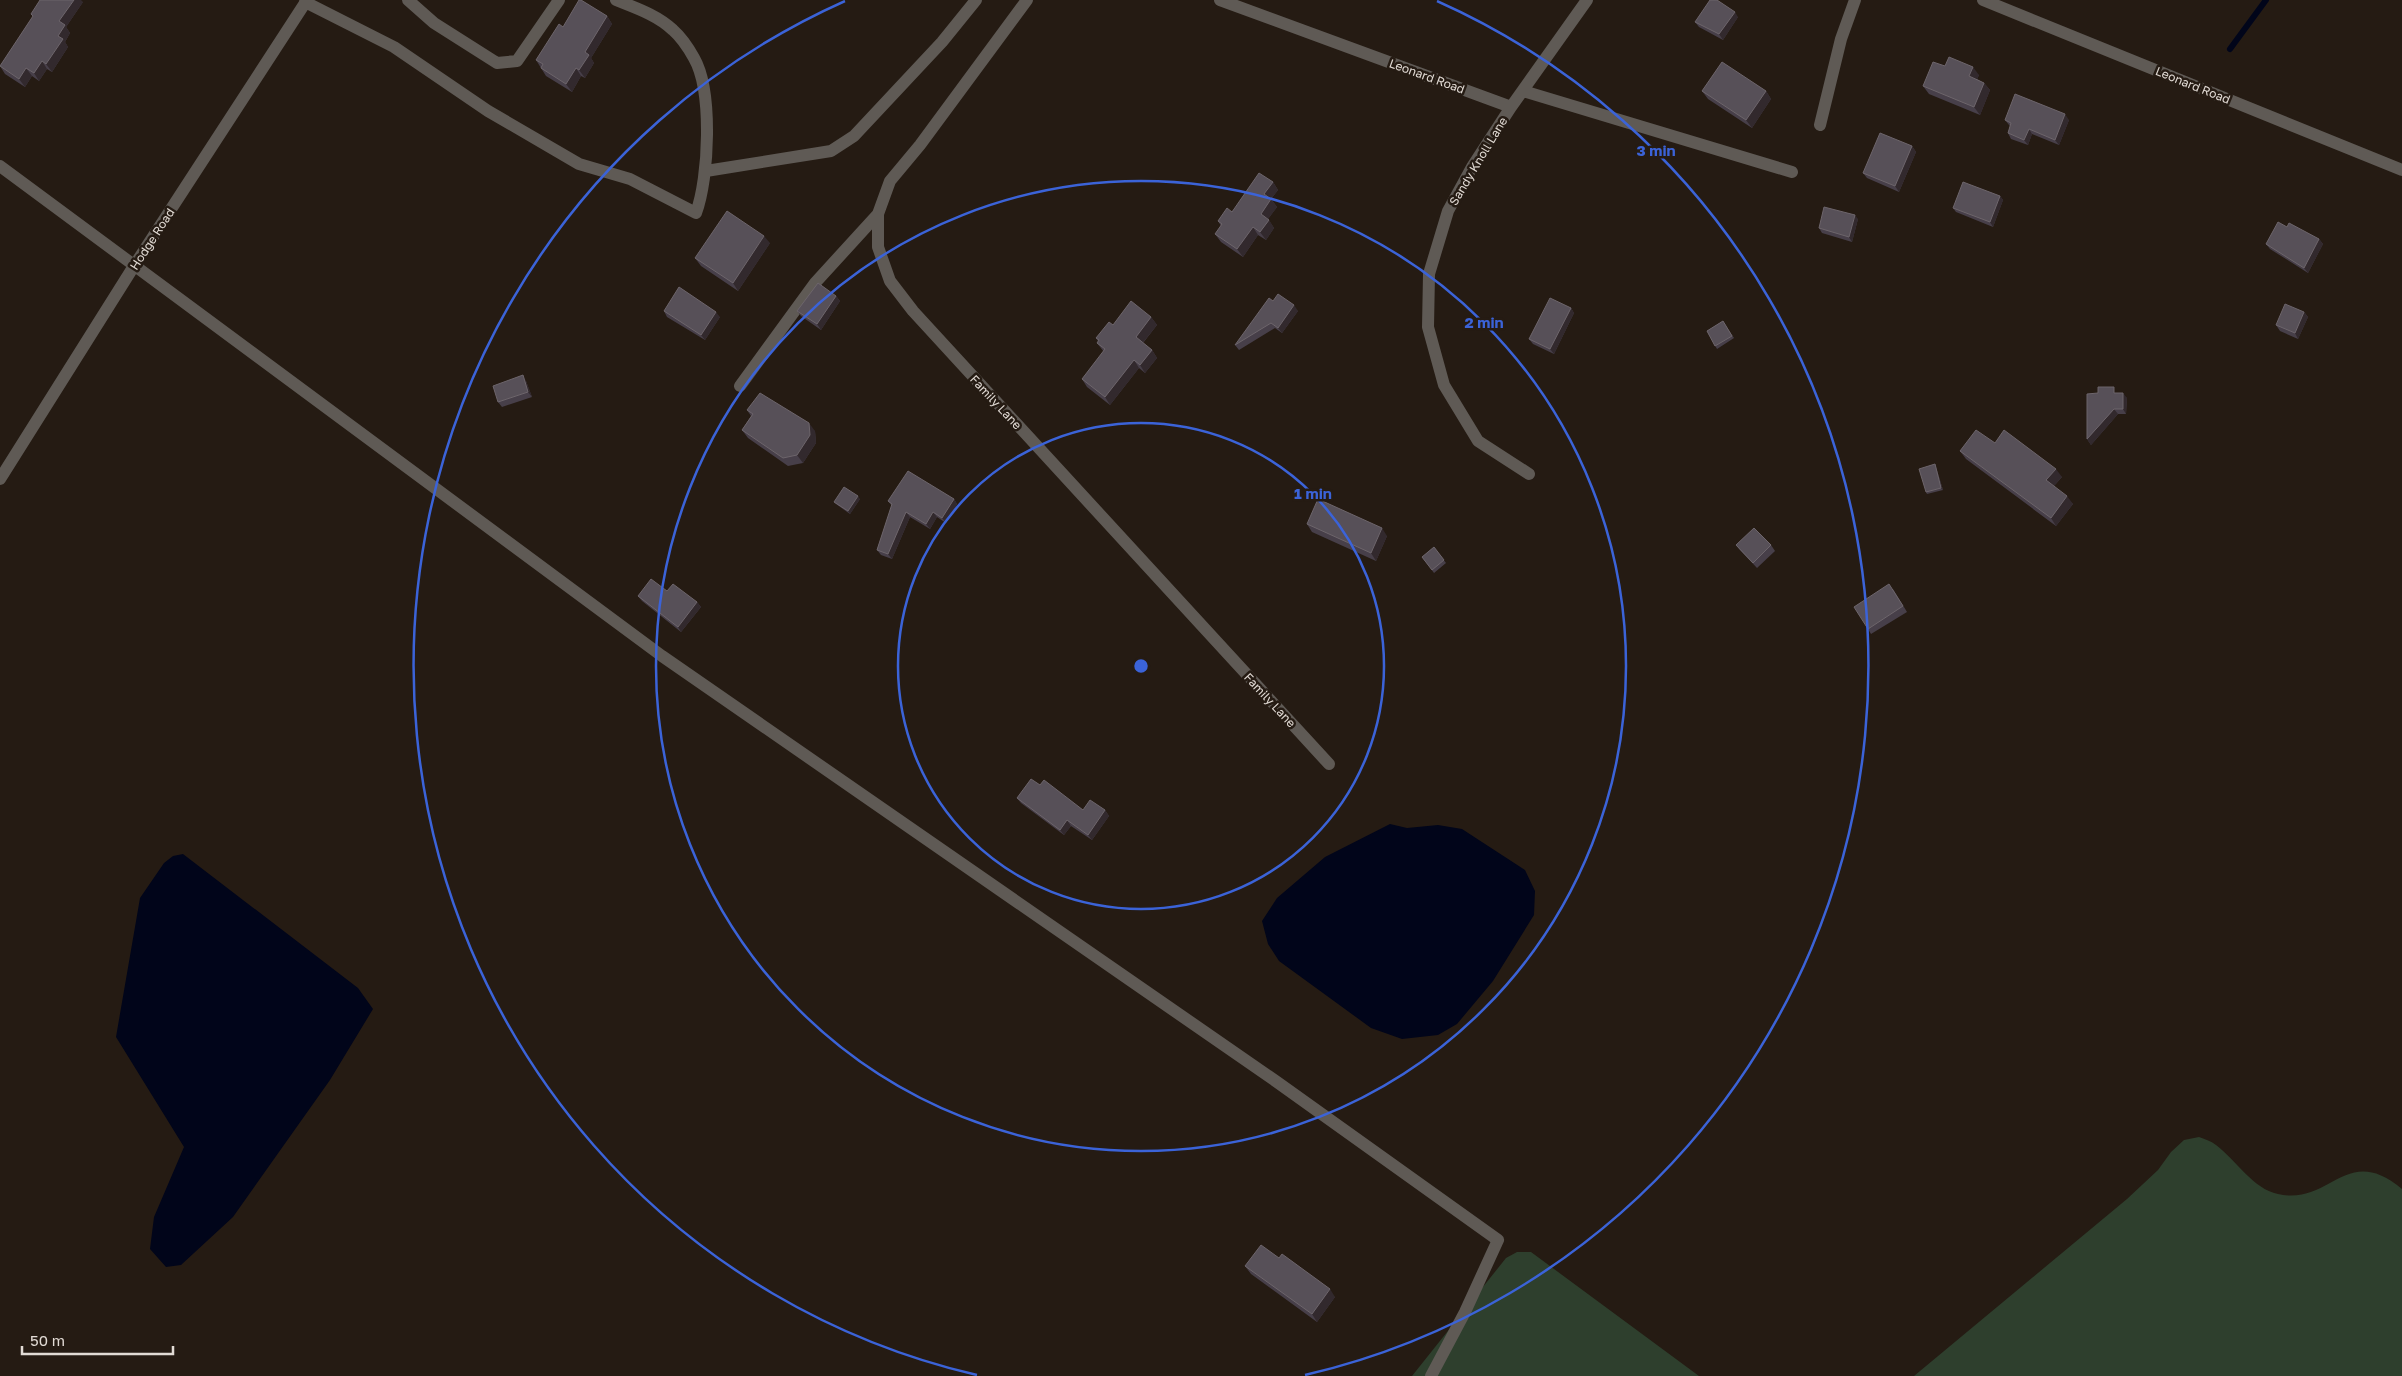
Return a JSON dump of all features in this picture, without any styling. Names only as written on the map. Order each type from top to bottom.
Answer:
[{"type":"street","points":[[408,0],[434,23],[497,63],[517,61],[559,0]]},
{"type":"street","points":[[306,1],[394,47],[488,110],[578,164],[630,178],[696,213],[701,199],[706,171],[704,94],[695,59],[674,31],[653,14],[616,0]]},
{"type":"street","points":[[706,171],[832,151],[854,136],[942,42],[976,0]]},
{"type":"street","name":"Family Lane","points":[[1027,0],[920,145],[890,181],[878,214],[878,247],[890,281],[913,311],[1329,764]]},
{"type":"street","name":"Leonard Road","points":[[1220,0],[1511,107]]},
{"type":"street","points":[[1511,107],[1586,0]]},
{"type":"street","points":[[1820,125],[1842,38],[1855,0]]},
{"type":"street","name":"Leonard Road","points":[[1983,0],[2402,170]]},
{"type":"street","name":"Hodge Road","points":[[0,479],[134,266],[306,1]]},
{"type":"street","points":[[1522,91],[1792,172]]},
{"type":"street","name":"Sandy Knoll Lane","points":[[1511,107],[1472,167],[1448,211],[1429,274],[1428,327],[1444,385],[1478,441],[1528,474]]},
{"type":"street","points":[[0,166],[662,656],[1277,1082],[1498,1240],[1465,1312],[1431,1376]]},
{"type":"street","points":[[740,386],[815,283],[878,214]]},
{"type":"green space","points":[[2199,1137],[2216,1145],[2261,1186],[2278,1194],[2296,1195],[2312,1192],[2352,1173],[2366,1172],[2383,1176],[2402,1189],[2402,1376],[1914,1376],[2127,1199],[2158,1170],[2171,1152],[2184,1140]]},
{"type":"green space","points":[[1517,1252],[1531,1252],[1699,1376],[1412,1376],[1506,1258]]},
{"type":"water","points":[[1390,824],[1407,828],[1438,825],[1462,829],[1525,870],[1535,891],[1534,915],[1493,981],[1457,1024],[1438,1035],[1402,1039],[1371,1028],[1279,961],[1268,944],[1262,921],[1277,898],[1325,857]]},
{"type":"water","points":[[183,854],[358,988],[373,1009],[330,1080],[233,1217],[181,1265],[166,1267],[150,1249],[154,1217],[184,1147],[116,1037],[140,898],[164,863],[173,856]]},
{"type":"building","points":[[40,0],[74,0],[59,21],[65,25],[58,36],[63,39],[46,64],[42,61],[34,73],[26,68],[19,79],[0,66],[33,16],[31,14]]},
{"type":"building","points":[[579,0],[607,16],[585,52],[589,55],[579,70],[576,68],[566,84],[541,68],[543,64],[536,60],[559,24],[563,27]]},
{"type":"building","points":[[1710,0],[1717,0],[1735,12],[1719,34],[1695,22]]},
{"type":"building","points":[[1949,57],[1973,67],[1969,76],[1984,83],[1974,107],[1923,86],[1933,62],[1945,66]]},
{"type":"building","points":[[1722,62],[1766,91],[1746,120],[1702,91]]},
{"type":"building","points":[[2015,94],[2065,114],[2055,140],[2029,129],[2024,140],[2008,133],[2011,123],[2005,120]]},
{"type":"building","points":[[1880,133],[1912,146],[1895,186],[1863,173]]},
{"type":"building","points":[[1259,173],[1273,182],[1264,194],[1271,199],[1261,214],[1269,220],[1260,232],[1253,227],[1237,249],[1215,234],[1222,224],[1218,221],[1227,208],[1232,212]]},
{"type":"building","points":[[1963,182],[2000,196],[1990,222],[1953,208]]},
{"type":"building","points":[[1824,207],[1855,215],[1849,237],[1819,228]]},
{"type":"building","points":[[727,211],[764,236],[733,283],[695,258]]},
{"type":"building","points":[[2278,222],[2287,227],[2289,223],[2319,239],[2304,268],[2266,244]]},
{"type":"building","points":[[818,283],[836,296],[817,324],[797,311]]},
{"type":"building","points":[[679,287],[716,312],[701,335],[664,311]]},
{"type":"building","points":[[1278,294],[1294,305],[1278,328],[1271,323],[1235,345],[1269,298],[1273,301]]},
{"type":"building","points":[[1550,298],[1571,308],[1550,349],[1529,339]]},
{"type":"building","points":[[1131,301],[1151,317],[1136,337],[1152,350],[1140,365],[1134,360],[1105,397],[1082,379],[1105,349],[1097,343],[1099,340],[1096,338],[1109,322],[1113,325]]},
{"type":"building","points":[[2285,304],[2304,312],[2295,333],[2276,325]]},
{"type":"building","points":[[1723,321],[1732,336],[1715,346],[1707,331]]},
{"type":"building","points":[[523,375],[528,392],[498,402],[493,386]]},
{"type":"building","points":[[2098,387],[2114,387],[2114,393],[2123,393],[2123,409],[2114,409],[2087,439],[2087,394],[2098,393]]},
{"type":"building","points":[[760,393],[809,423],[810,435],[797,455],[783,458],[742,430],[753,414],[747,410]]},
{"type":"building","points":[[1976,430],[1995,443],[2004,430],[2056,469],[2046,480],[2067,496],[2051,518],[1960,451]]},
{"type":"building","points":[[1935,464],[1941,488],[1926,492],[1919,469]]},
{"type":"building","points":[[908,471],[954,499],[942,518],[933,512],[926,524],[906,512],[888,554],[877,550],[892,504],[888,501]]},
{"type":"building","points":[[844,487],[858,496],[848,511],[834,502]]},
{"type":"building","points":[[1318,499],[1382,528],[1371,553],[1307,524]]},
{"type":"building","points":[[1754,528],[1771,545],[1753,563],[1736,545]]},
{"type":"building","points":[[1434,547],[1444,560],[1432,570],[1422,557]]},
{"type":"building","points":[[651,579],[667,591],[673,584],[697,602],[678,627],[638,596]]},
{"type":"building","points":[[1889,584],[1903,606],[1868,629],[1854,607]]},
{"type":"building","points":[[1031,779],[1040,785],[1044,780],[1083,810],[1090,800],[1105,810],[1088,835],[1067,820],[1060,830],[1017,798]]},
{"type":"building","points":[[1261,1245],[1279,1258],[1282,1254],[1330,1289],[1312,1314],[1245,1266]]},
{"type":"waterway","points":[[2230,49],[2266,0]]}]
